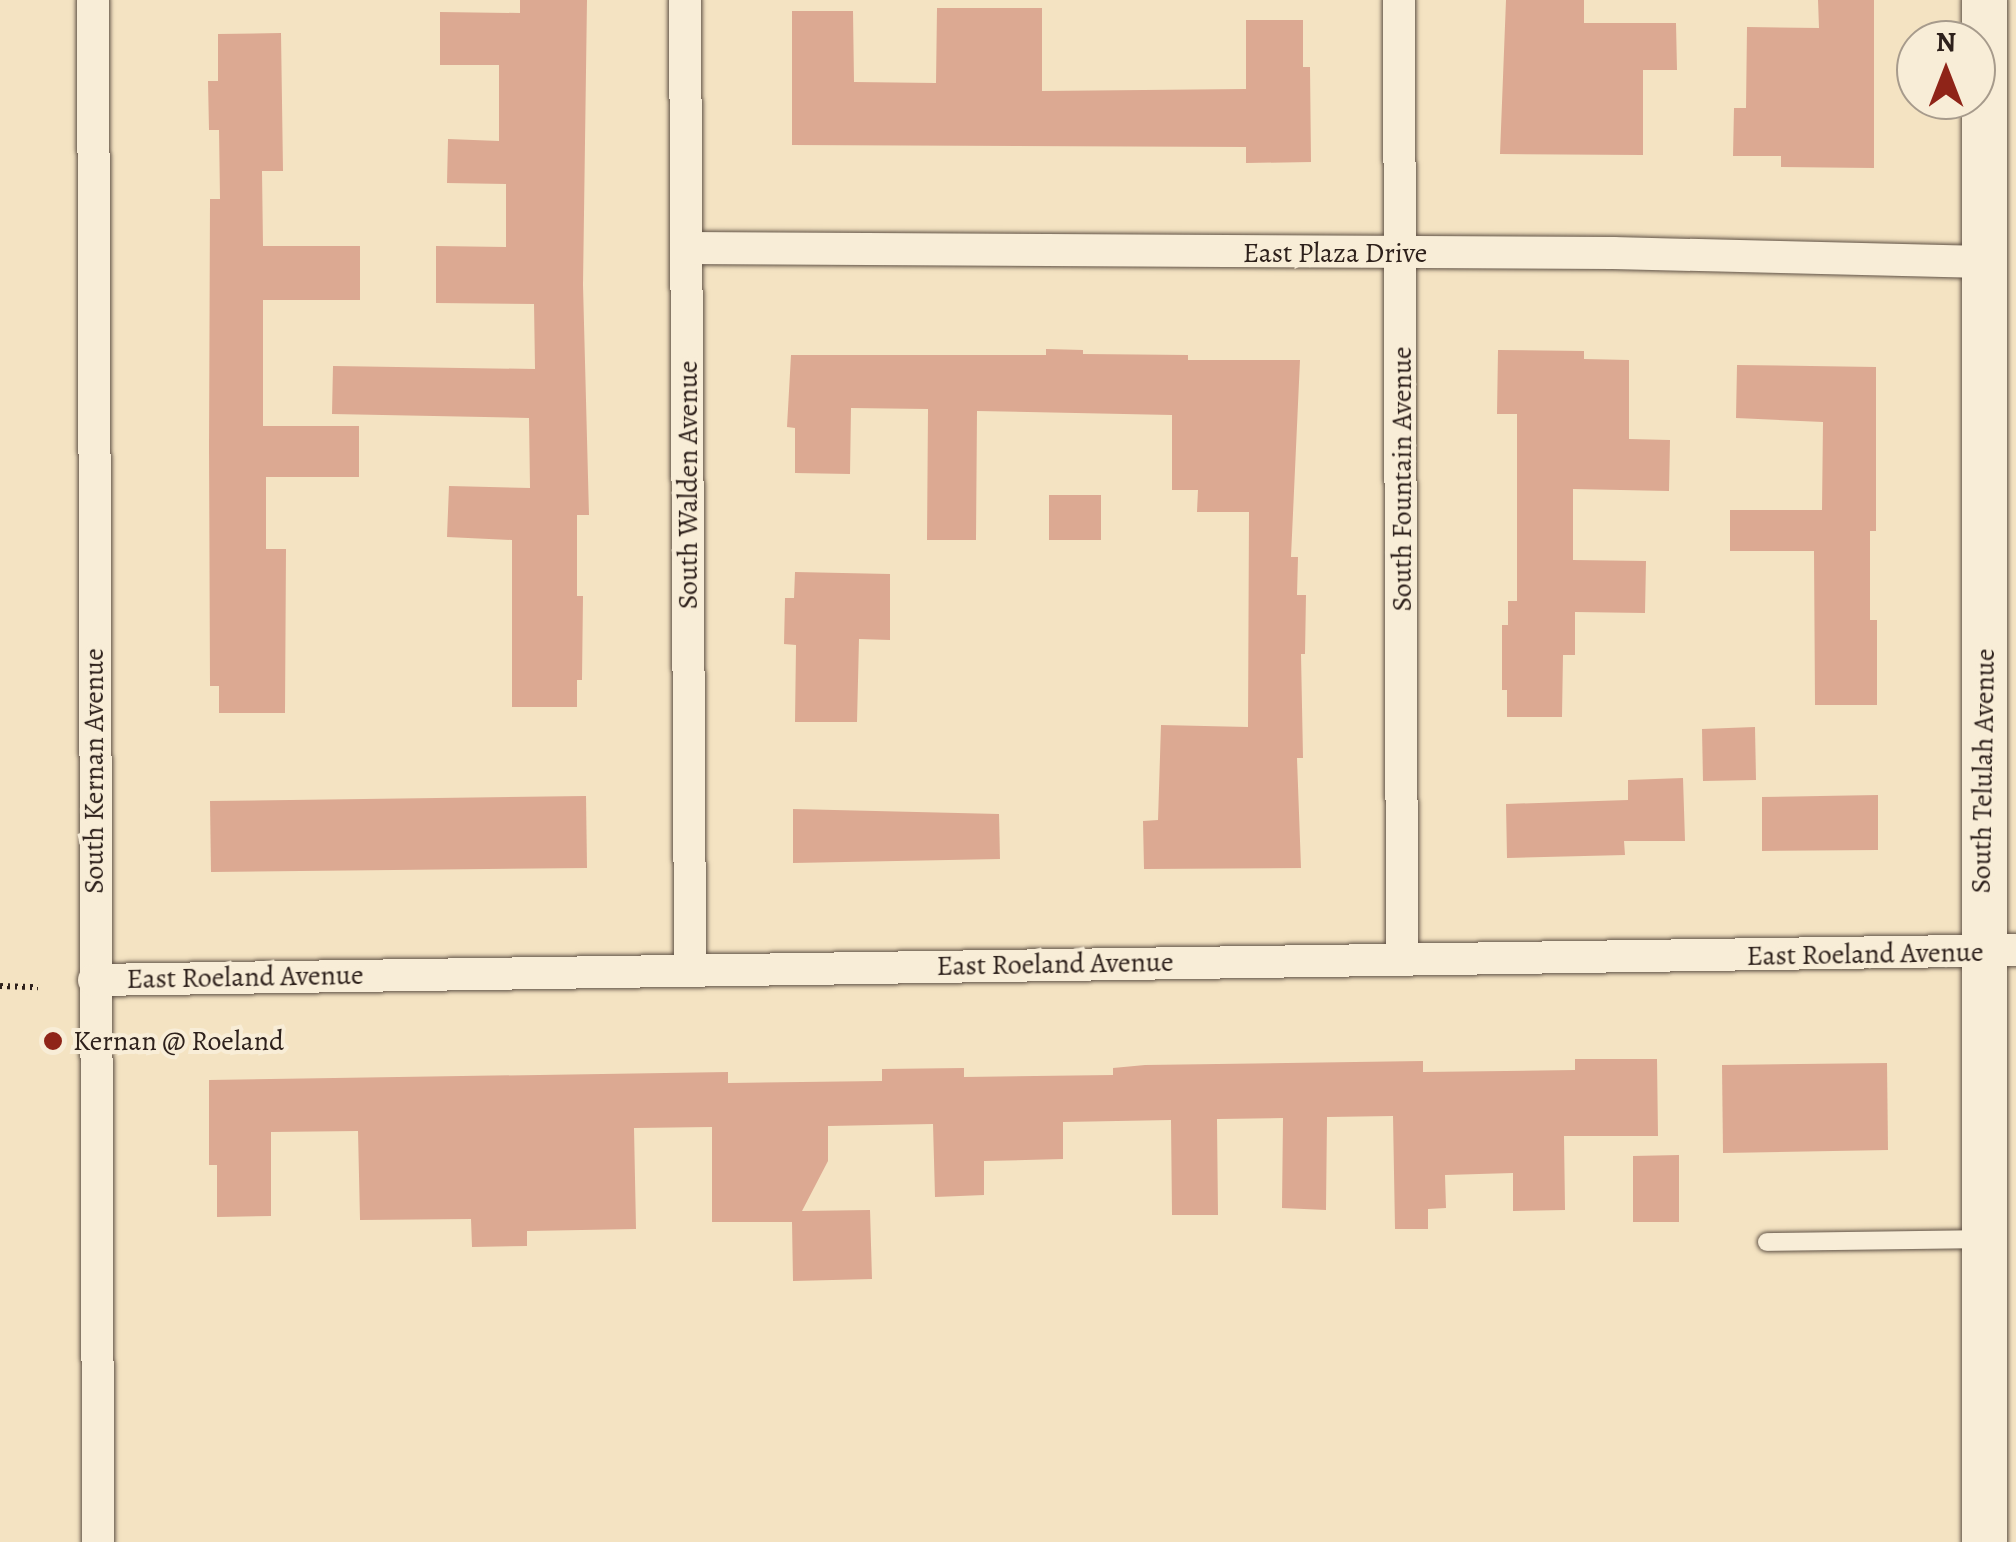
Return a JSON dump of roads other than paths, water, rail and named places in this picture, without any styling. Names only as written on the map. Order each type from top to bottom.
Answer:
[{"type":"street","name":"South Kernan Avenue","points":[[93,0],[98,1542]]},
{"type":"street","name":"South Walden Avenue","points":[[685,0],[690,970]]},
{"type":"street","name":"South Fountain Avenue","points":[[1399,0],[1402,958]]},
{"type":"street","name":"South Telulah Avenue","points":[[1984,0],[1984,262],[1999,950],[1981,1240],[1990,1319],[1984,1542]]},
{"type":"street","name":"East Plaza Drive","points":[[686,248],[1402,252],[1984,262]]},
{"type":"street","name":"East Roeland Avenue","points":[[94,980],[1402,958],[1672,959],[1999,950]]},
{"type":"lane","points":[[1768,1242],[1981,1240]]},
{"type":"place","name":"Kernan @ Roeland","points":[[53,1041]]}]
